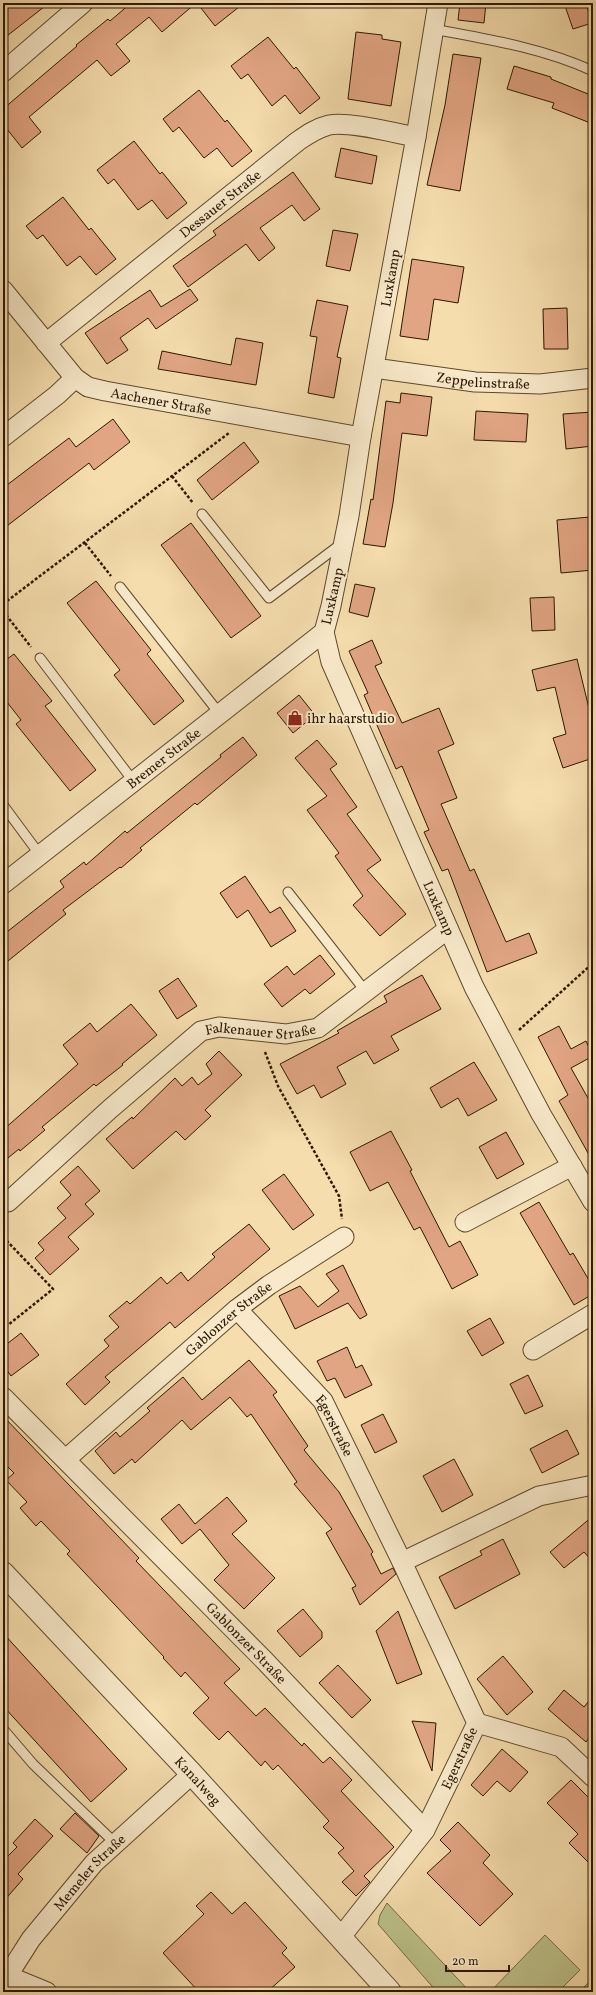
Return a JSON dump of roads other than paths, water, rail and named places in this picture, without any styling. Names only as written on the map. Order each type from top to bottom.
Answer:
[{"type":"street","points":[[3,72],[83,3]]},
{"type":"street","name":"Luxkamp","points":[[438,3],[416,137],[361,437],[344,542],[324,632],[331,662],[474,987],[540,1114],[593,1202]]},
{"type":"street","name":"Dessauer Straße","points":[[46,343],[298,141],[314,130],[330,125],[350,126],[416,137]]},
{"type":"street","name":"Aachener Straße","points":[[3,290],[74,378],[88,387],[105,392],[361,437]]},
{"type":"street","name":"Zeppelinstraße","points":[[374,368],[475,382],[540,384],[593,378]]},
{"type":"street","points":[[3,437],[57,395],[74,378]]},
{"type":"street","name":"Bremer Straße","points":[[3,884],[324,632]]},
{"type":"street","name":"Falkenauer Straße","points":[[8,1202],[110,1109],[201,1031],[219,1027],[286,1034],[318,1028],[448,929]]},
{"type":"street","points":[[466,1222],[572,1166]]},
{"type":"street","name":"Gablonzer Straße","points":[[66,1459],[238,1309],[269,1285],[344,1237]]},
{"type":"street","name":"Egerstraße","points":[[238,1309],[323,1401],[402,1562],[476,1723],[425,1830],[340,1938]]},
{"type":"street","points":[[533,1350],[593,1314]]},
{"type":"street","name":"Gablonzer Straße","points":[[3,1396],[265,1661],[425,1830]]},
{"type":"street","points":[[402,1562],[539,1496],[593,1485]]},
{"type":"street","name":"Kanalweg","points":[[3,1573],[192,1774],[390,1992]]},
{"type":"street","points":[[476,1723],[561,1748],[593,1777]]},
{"type":"street","name":"Memeler Straße","points":[[6,1980],[31,1939],[94,1863],[192,1774]]},
{"type":"street","points":[[6,1980],[47,1992]]},
{"type":"lane","points":[[434,29],[486,38],[532,50],[577,64],[593,71]]},
{"type":"lane","points":[[202,514],[269,598],[344,542]]},
{"type":"lane","points":[[120,587],[219,713]]},
{"type":"lane","points":[[40,658],[134,782]]},
{"type":"lane","points":[[3,805],[40,855]]},
{"type":"lane","points":[[288,892],[366,992]]},
{"type":"lane","points":[[3,1729],[33,1764],[115,1843]]},
{"type":"place","name":"ihr haarstudio","points":[[295,718]]}]
